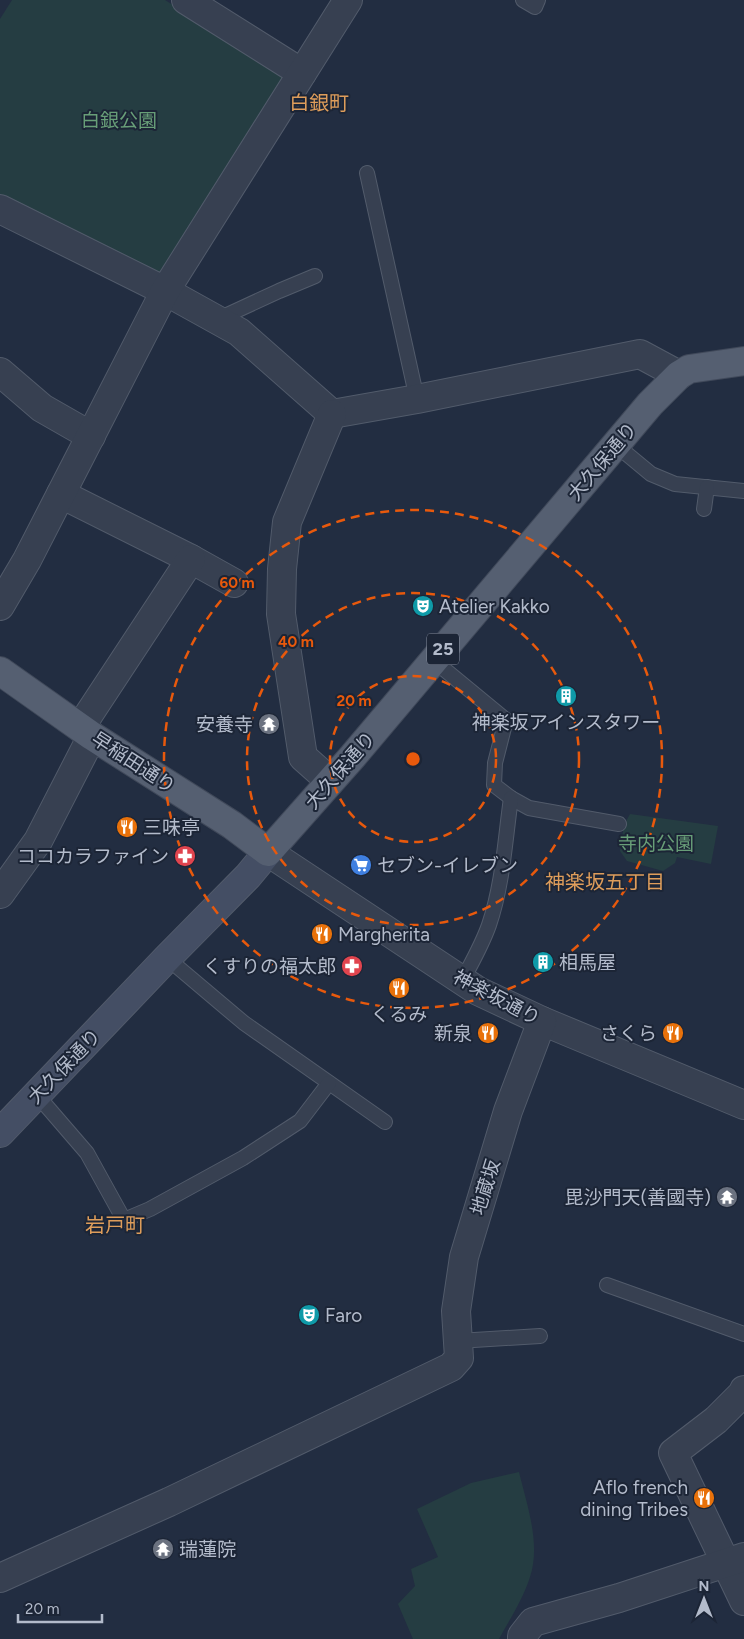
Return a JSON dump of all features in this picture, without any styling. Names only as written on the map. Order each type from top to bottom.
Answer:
[{"type":"main road","name":"大久保通り","points":[[0,1133],[248,876],[650,404],[679,375],[689,370],[744,361]]},
{"type":"main road","name":"早稲田通り","points":[[0,671],[87,732],[232,825],[268,852]]},
{"type":"street","points":[[186,0],[302,73]]},
{"type":"street","points":[[0,606],[27,560],[165,291],[348,0]]},
{"type":"street","points":[[2,205],[239,332],[332,414]]},
{"type":"street","points":[[332,414],[417,399],[640,354],[679,375]]},
{"type":"street","points":[[0,372],[42,408],[91,436]]},
{"type":"street","points":[[330,781],[303,757],[281,614],[282,569],[287,522],[332,414]]},
{"type":"street","points":[[61,494],[234,584]]},
{"type":"street","points":[[0,894],[38,841],[87,732],[191,560]]},
{"type":"street","name":"神楽坂通り","points":[[268,852],[478,991],[542,1021],[744,1105]]},
{"type":"street","name":"地蔵坂","points":[[459,1350],[456,1311],[464,1257],[508,1111],[542,1021]]},
{"type":"street","points":[[0,1578],[169,1502],[451,1367],[459,1350]]},
{"type":"street","points":[[744,1390],[716,1420],[673,1453],[735,1560],[744,1601]]},
{"type":"street","points":[[522,1639],[522,1636],[533,1622],[619,1598],[735,1560]]},
{"type":"lane","points":[[523,0],[535,6],[538,0]]},
{"type":"lane","points":[[367,174],[417,399]]},
{"type":"lane","points":[[222,322],[227,315],[315,276]]},
{"type":"lane","points":[[616,445],[651,474],[675,484],[744,491]]},
{"type":"lane","points":[[704,509],[707,487]]},
{"type":"lane","points":[[433,660],[506,720],[495,763],[494,786],[529,808],[619,824]]},
{"type":"lane","points":[[462,981],[486,932],[498,891],[511,798]]},
{"type":"lane","points":[[167,958],[244,1023],[385,1122]]},
{"type":"lane","points":[[37,1095],[88,1154],[124,1220],[150,1209],[243,1158],[300,1121],[329,1083]]},
{"type":"lane","points":[[607,1285],[744,1334]]},
{"type":"lane","points":[[459,1350],[540,1336]]},
{"type":"green space","name":"白銀公園","points":[[12,0],[165,0],[285,77],[156,280],[0,198],[0,19]]},
{"type":"green space","name":"寺内公園","points":[[630,814],[718,826],[711,864],[677,857],[675,863],[663,871],[627,861],[620,851],[624,825]]},
{"type":"green space","points":[[519,1472],[532,1525],[533,1564],[524,1593],[499,1639],[413,1639],[398,1604],[415,1586],[411,1569],[438,1557],[417,1509],[471,1483]]},
{"type":"place","name":"Atelier Kakko","points":[[423,606]]},
{"type":"place","name":"神楽坂アインスタワー","points":[[566,696]]},
{"type":"place","name":"安養寺","points":[[269,724]]},
{"type":"place","name":"三味亭","points":[[127,827]]},
{"type":"place","name":"ココカラファイン","points":[[185,856]]},
{"type":"place","name":"セブン-イレブン","points":[[361,865]]},
{"type":"place","name":"Margherita","points":[[322,934]]},
{"type":"place","name":"相馬屋","points":[[543,962]]},
{"type":"place","name":"くすりの福太郎","points":[[352,966]]},
{"type":"place","name":"くるみ","points":[[399,988]]},
{"type":"place","name":"新泉","points":[[488,1033]]},
{"type":"place","name":"さくら","points":[[673,1033]]},
{"type":"place","name":"毘沙門天(善國寺)","points":[[727,1197]]},
{"type":"place","name":"Faro","points":[[309,1315]]},
{"type":"place","name":"Aflo french dining Tribes","points":[[704,1498]]},
{"type":"place","name":"瑞蓮院","points":[[163,1549]]},
{"type":"district","name":"白銀町","points":[[319,103]]},
{"type":"district","name":"神楽坂五丁目","points":[[605,882]]},
{"type":"district","name":"岩戸町","points":[[115,1225]]}]
